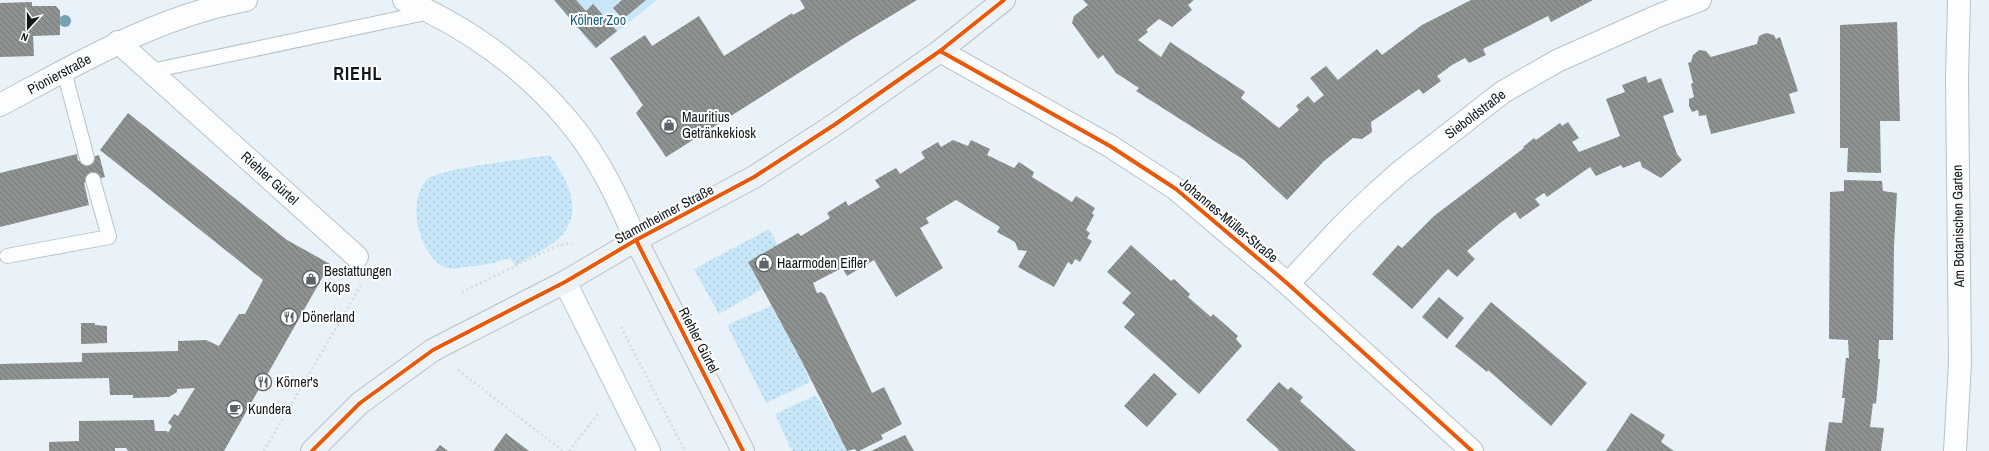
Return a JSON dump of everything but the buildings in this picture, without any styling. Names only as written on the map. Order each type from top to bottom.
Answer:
[{"type":"street","points":[[118,42],[165,22],[207,8],[246,0]]},
{"type":"street","name":"Riehler Gürtel","points":[[404,0],[431,11],[456,24],[484,43],[540,90],[571,124],[594,158],[621,207],[636,240],[743,451]]},
{"type":"street","name":"Stammheimer Straße","points":[[312,451],[360,403],[433,350],[565,282],[636,240],[754,177],[834,125],[940,51],[1004,0]]},
{"type":"street","name":"Sieboldstraße","points":[[1288,284],[1342,226],[1373,196],[1400,172],[1503,92],[1557,61],[1604,39],[1700,0]]},
{"type":"street","name":"Am Botanischen Garten","points":[[1955,451],[1960,363],[1956,79],[1959,0]]},
{"type":"street","name":"Riehler Gürtel","points":[[118,42],[357,257]]},
{"type":"street","name":"Pionierstraße","points":[[0,106],[118,42]]},
{"type":"street","name":"Johannes-Müller-Straße","points":[[940,51],[1035,103],[1154,174],[1176,189],[1288,284],[1472,451]]},
{"type":"street","points":[[565,282],[649,451]]},
{"type":"lane","points":[[151,71],[431,11]]},
{"type":"lane","points":[[64,71],[87,158]]},
{"type":"lane","points":[[7,256],[109,237],[93,180]]},
{"type":"path","points":[[462,292],[557,246],[578,242],[591,267]]},
{"type":"path","points":[[264,451],[362,282],[357,257]]},
{"type":"path","points":[[620,324],[685,451]]},
{"type":"path","points":[[474,382],[563,451]]},
{"type":"path","points":[[569,451],[600,411]]},
{"type":"green space","name":"Kölner Zoo","points":[[554,0],[657,0],[595,49]]},
{"type":"green space","points":[[550,155],[562,175],[571,196],[571,218],[567,228],[559,238],[515,266],[511,259],[506,259],[475,266],[454,269],[447,268],[437,262],[429,253],[418,227],[417,213],[417,200],[421,188],[428,179],[450,171],[486,164]]},
{"type":"green space","points":[[769,229],[778,246],[748,262],[762,289],[719,314],[694,269]]},
{"type":"green space","points":[[771,306],[800,358],[810,382],[766,403],[727,325]]},
{"type":"green space","points":[[816,395],[847,451],[792,451],[775,414]]},
{"type":"cycle path","points":[[312,451],[360,403],[433,350],[565,282],[636,240],[754,177],[834,125],[940,51],[1004,0]]},
{"type":"cycle path","points":[[940,51],[1110,146],[1176,189],[1288,284],[1472,451]]},
{"type":"cycle path","points":[[636,240],[743,451]]},
{"type":"place","name":"Mauritius Getränkekiosk","points":[[669,125]]},
{"type":"place","name":"Haarmoden Eifler","points":[[764,263]]},
{"type":"place","name":"Bestattungen Kops","points":[[311,279]]},
{"type":"place","name":"Dönerland","points":[[289,317]]},
{"type":"place","name":"Körner's","points":[[263,382]]},
{"type":"place","name":"Kundera","points":[[235,409]]},
{"type":"district","name":"RIEHL","points":[[358,73]]}]
